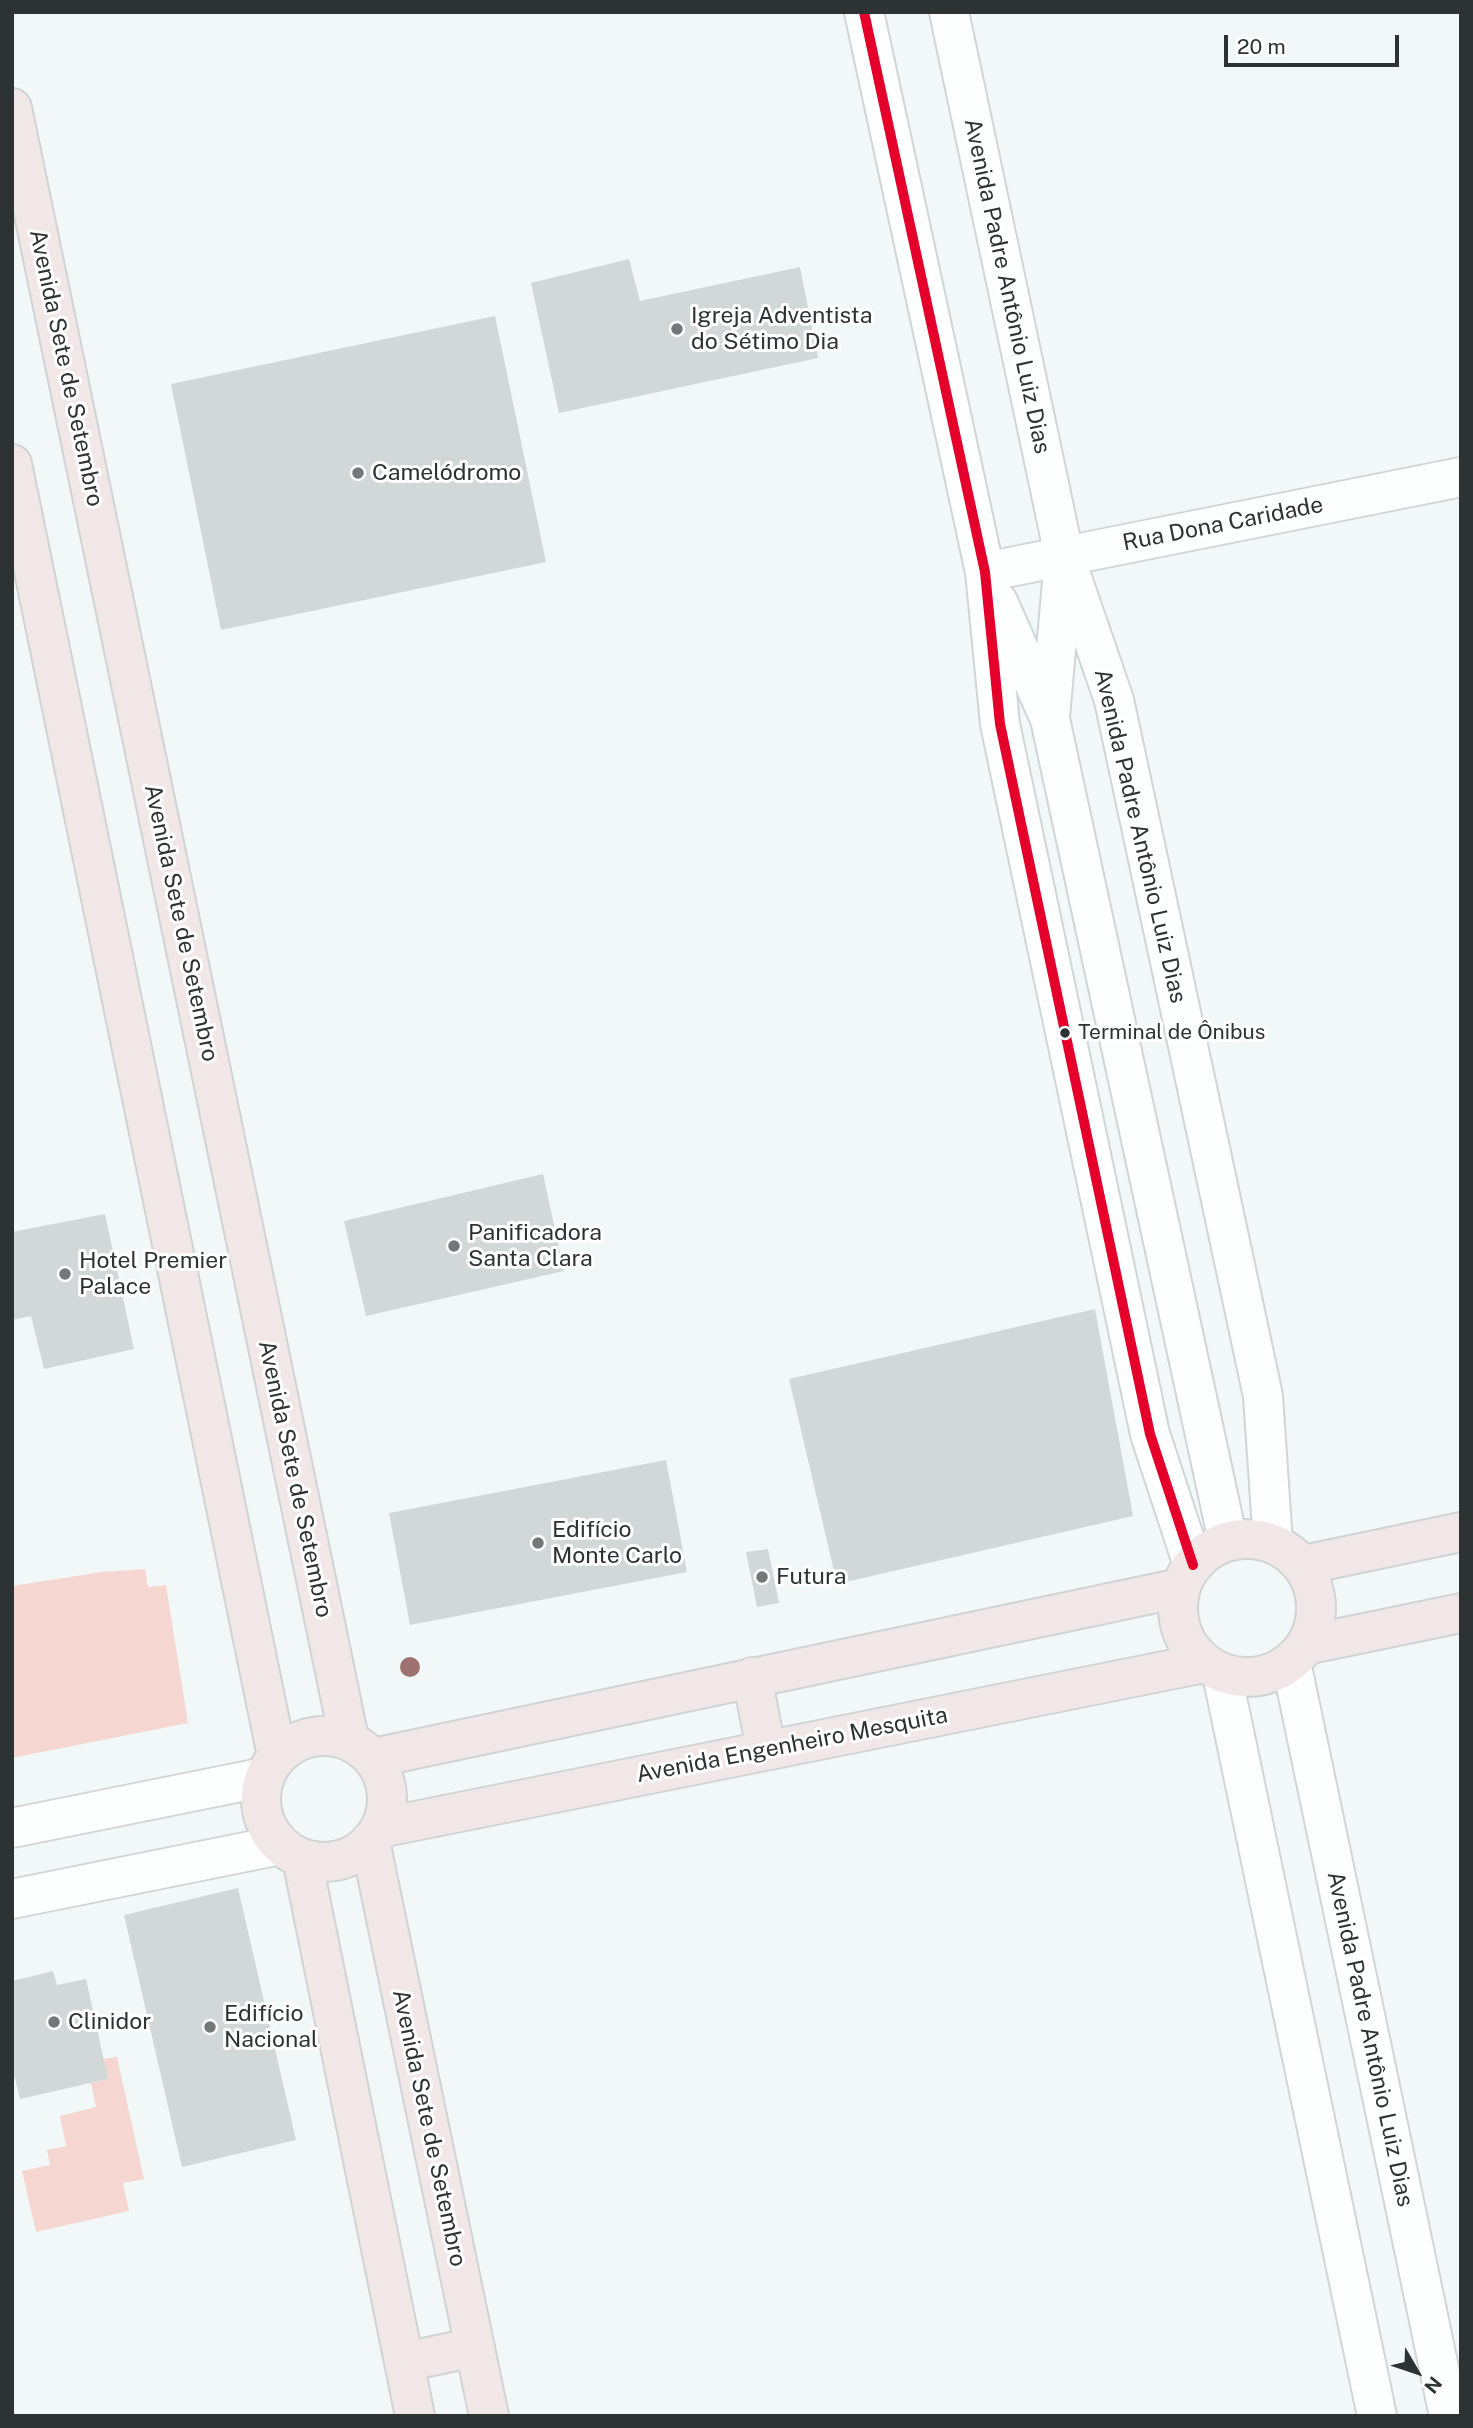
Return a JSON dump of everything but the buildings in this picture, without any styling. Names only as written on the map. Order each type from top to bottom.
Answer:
[{"type":"main road","name":"Avenida Sete de Setembro","points":[[12,108],[361,1749]]},
{"type":"main road","points":[[12,464],[271,1767]]},
{"type":"main road","points":[[1288,1554],[1461,1532]]},
{"type":"main road","points":[[1251,1538],[1288,1554],[1313,1584],[1316,1604],[1315,1625],[1298,1653],[1270,1674],[1246,1678],[1213,1669],[1189,1649],[1180,1630],[1177,1609],[1186,1576],[1208,1550],[1228,1541],[1251,1538]]},
{"type":"main road","points":[[361,1749],[752,1677],[1186,1576]]},
{"type":"main road","points":[[1298,1653],[1461,1613]]},
{"type":"main road","name":"Avenida Engenheiro Mesquita","points":[[375,1835],[766,1749],[1213,1669]]},
{"type":"main road","points":[[752,1677],[766,1749]]},
{"type":"main road","points":[[327,1735],[361,1749],[382,1774],[387,1792],[386,1810],[375,1835],[356,1853],[339,1860],[320,1862],[291,1852],[268,1830],[262,1814],[261,1796],[271,1767],[292,1745],[309,1737],[327,1735]]},
{"type":"main road","name":"Avenida Sete de Setembro","points":[[375,1835],[489,2416]]},
{"type":"main road","points":[[291,1852],[415,2416]]},
{"type":"main road","points":[[404,2362],[475,2347]]},
{"type":"street","points":[[864,12],[985,572],[1003,737],[1150,1434],[1186,1576]]},
{"type":"street","name":"Avenida Padre Antônio Luiz Dias","points":[[949,12],[1064,555],[1114,700],[1263,1396],[1288,1554]]},
{"type":"street","name":"Rua Dona Caridade","points":[[985,572],[1461,477]]},
{"type":"street","points":[[1050,719],[1064,555]]},
{"type":"street","points":[[985,572],[1050,719],[1228,1541]]},
{"type":"street","name":"Avenida Padre Antônio Luiz Dias","points":[[1298,1653],[1449,2416]]},
{"type":"street","points":[[1213,1669],[1377,2416]]},
{"type":"street","points":[[12,1828],[271,1767]]},
{"type":"street","points":[[12,1899],[291,1852]]},
{"type":"shaded area","points":[[145,1569],[148,1587],[166,1585],[188,1723],[12,1758],[12,1586],[102,1572]]},
{"type":"shaded area","points":[[117,2057],[144,2179],[123,2183],[129,2211],[36,2232],[22,2171],[50,2165],[47,2150],[66,2146],[60,2116],[96,2107],[91,2083],[108,2079],[103,2059]]},
{"type":"transit line","points":[[864,12],[985,572],[1000,724],[1150,1434],[1193,1565]]},
{"type":"place","name":"Igreja Adventista do Sétimo Dia","points":[[677,329]]},
{"type":"place","name":"Camelódromo","points":[[358,473]]},
{"type":"place","name":"Terminal de Ônibus","points":[[1065,1033]]},
{"type":"place","name":"Panificadora Santa Clara","points":[[454,1246]]},
{"type":"place","name":"Hotel Premier Palace","points":[[65,1274]]},
{"type":"place","name":"Edifício Monte Carlo","points":[[538,1543]]},
{"type":"place","name":"Futura","points":[[762,1577]]},
{"type":"place","name":"Clinidor","points":[[54,2022]]},
{"type":"place","name":"Edifício Nacional","points":[[210,2027]]}]
